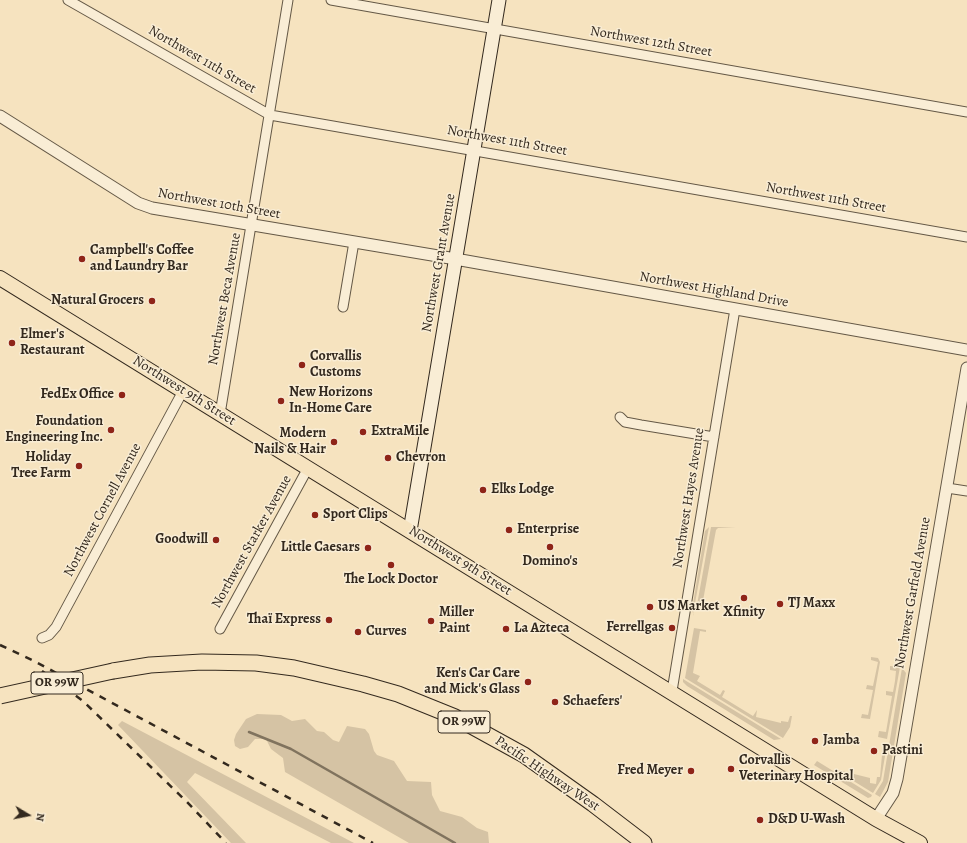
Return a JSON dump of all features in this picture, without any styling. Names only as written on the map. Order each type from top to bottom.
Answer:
[{"type":"highway","name":"Pacific Highway West","points":[[0,696],[113,671],[150,665],[202,662],[256,663],[294,668],[363,684],[398,694],[455,717],[524,755],[593,804],[644,843]]},
{"type":"main road","name":"Northwest Grant Avenue","points":[[410,531],[499,0]]},
{"type":"main road","name":"Northwest 9th Street","points":[[0,278],[672,691],[876,819],[920,843]]},
{"type":"street","name":"Northwest 11th Street","points":[[68,0],[270,115],[967,237]]},
{"type":"street","name":"Northwest Beca Avenue","points":[[220,414],[288,0]]},
{"type":"street","name":"Northwest 12th Street","points":[[331,0],[967,112]]},
{"type":"street","name":"Northwest 10th Street","points":[[0,116],[144,205],[252,225],[456,259]]},
{"type":"street","points":[[343,307],[354,242]]},
{"type":"street","name":"Northwest Highland Drive","points":[[456,259],[967,350]]},
{"type":"street","name":"Northwest Hayes Avenue","points":[[672,691],[735,309]]},
{"type":"street","name":"Northwest Garfield Avenue","points":[[876,819],[893,793],[897,779],[967,368]]},
{"type":"street","name":"Northwest Cornell Avenue","points":[[42,638],[49,635],[56,627],[183,391]]},
{"type":"street","points":[[620,417],[625,422],[714,437]]},
{"type":"street","name":"Northwest Starker Avenue","points":[[220,629],[308,468]]},
{"type":"street","points":[[947,488],[967,491]]},
{"type":"shaded area","points":[[709,527],[693,613],[692,610],[705,531]]},
{"type":"shaded area","points":[[711,527],[736,527],[718,528],[716,530],[702,606],[697,605]]},
{"type":"shaded area","points":[[694,628],[706,630],[706,632],[700,631],[693,673],[700,676],[697,681],[720,695],[723,690],[725,691],[722,697],[753,716],[757,710],[756,717],[781,723],[781,721],[788,722],[790,716],[792,716],[790,727],[783,738],[685,678]]},
{"type":"shaded area","points":[[871,657],[878,658],[880,662],[870,719],[861,718],[862,714],[868,715],[873,690],[866,689],[867,685],[873,686],[878,662],[871,660]]},
{"type":"shaded area","points":[[890,666],[900,667],[887,739],[878,737],[879,731],[886,732],[892,696],[886,695],[886,691],[893,692],[895,681],[896,671],[890,670]]},
{"type":"shaded area","points":[[902,668],[906,673],[888,782],[880,797],[875,794],[883,781]]},
{"type":"shaded area","points":[[683,679],[781,739],[774,740],[687,686],[683,682]]},
{"type":"shaded area","points":[[257,714],[281,715],[292,721],[305,719],[317,731],[324,732],[333,740],[339,742],[347,726],[365,729],[369,734],[374,751],[377,755],[394,761],[407,781],[431,782],[432,795],[440,811],[462,817],[477,828],[488,832],[489,843],[409,843],[285,772],[283,758],[271,749],[266,739],[255,739],[248,747],[240,749],[235,746],[234,740],[236,734],[246,719]]},
{"type":"shaded area","points":[[122,721],[354,843],[331,843],[195,773],[187,782],[246,843],[231,843],[118,725]]},
{"type":"shaded area","points":[[883,744],[887,744],[881,780],[873,793],[834,769],[870,778],[870,783],[876,784],[877,777],[880,777]]},
{"type":"shaded area","points":[[817,761],[872,795],[871,797],[868,798],[814,765]]},
{"type":"waterway","points":[[249,732],[291,749],[455,843]]},
{"type":"railway","points":[[0,645],[34,661],[373,843]]},
{"type":"railway","points":[[42,671],[83,701],[187,802],[226,843]]},
{"type":"place","name":"Campbell's Coffee and Laundry Bar","points":[[82,259]]},
{"type":"place","name":"Natural Grocers","points":[[152,301]]},
{"type":"place","name":"Elmer's Restaurant","points":[[12,343]]},
{"type":"place","name":"Corvallis Customs","points":[[302,365]]},
{"type":"place","name":"FedEx Office","points":[[122,395]]},
{"type":"place","name":"New Horizons In-Home Care","points":[[281,401]]},
{"type":"place","name":"Foundation Engineering Inc.","points":[[111,430]]},
{"type":"place","name":"ExtraMile","points":[[363,432]]},
{"type":"place","name":"Modern Nails & Hair","points":[[334,442]]},
{"type":"place","name":"Chevron","points":[[388,458]]},
{"type":"place","name":"Holiday Tree Farm","points":[[79,466]]},
{"type":"place","name":"Elks Lodge","points":[[483,490]]},
{"type":"place","name":"Sport Clips","points":[[315,515]]},
{"type":"place","name":"Enterprise","points":[[509,530]]},
{"type":"place","name":"Goodwill","points":[[216,540]]},
{"type":"place","name":"Domino's","points":[[550,547]]},
{"type":"place","name":"Little Caesars","points":[[368,548]]},
{"type":"place","name":"The Lock Doctor","points":[[391,565]]},
{"type":"place","name":"Xfinity","points":[[744,598]]},
{"type":"place","name":"TJ Maxx","points":[[780,604]]},
{"type":"place","name":"US Market","points":[[650,607]]},
{"type":"place","name":"Thaï Express","points":[[329,620]]},
{"type":"place","name":"Miller Paint","points":[[431,621]]},
{"type":"place","name":"Ferrellgas","points":[[672,628]]},
{"type":"place","name":"La Azteca","points":[[506,629]]},
{"type":"place","name":"Curves","points":[[358,632]]},
{"type":"place","name":"Ken's Car Care and Mick's Glass","points":[[528,682]]},
{"type":"place","name":"Schaefers'","points":[[555,702]]},
{"type":"place","name":"Jamba","points":[[815,741]]},
{"type":"place","name":"Pastini","points":[[874,751]]},
{"type":"place","name":"Corvallis Veterinary Hospital","points":[[731,769]]},
{"type":"place","name":"Fred Meyer","points":[[691,771]]},
{"type":"place","name":"D&D U-Wash","points":[[760,820]]}]
